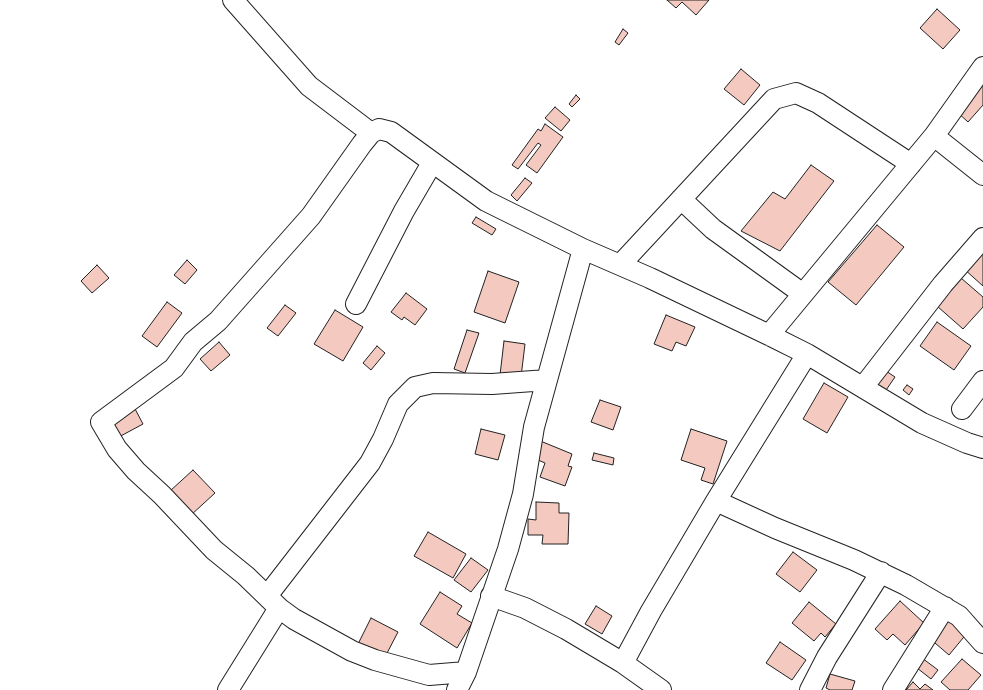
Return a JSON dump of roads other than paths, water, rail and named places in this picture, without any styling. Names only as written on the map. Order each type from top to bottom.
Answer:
[{"type":"street","points":[[233,0],[309,86],[370,133]]},
{"type":"street","points":[[769,335],[934,136],[983,67]]},
{"type":"street","points":[[620,265],[774,100],[796,93],[818,103],[910,164]]},
{"type":"street","points":[[466,672],[429,675],[376,660],[327,638],[294,619],[273,602],[246,576],[214,550],[162,495],[136,471],[117,449],[101,422],[174,368],[193,342],[231,307],[311,216],[370,133],[379,129],[391,132],[486,201],[584,249],[769,335],[807,354],[922,423],[983,448]]},
{"type":"street","points":[[934,136],[983,176]]},
{"type":"street","points":[[356,304],[404,211],[432,163]]},
{"type":"street","points":[[681,199],[713,229],[803,294]]},
{"type":"street","points":[[863,387],[943,284],[983,238]]},
{"type":"street","points":[[458,690],[466,672],[508,549],[523,494],[534,427],[584,249]]},
{"type":"street","points":[[623,663],[651,611],[716,501],[807,354]]},
{"type":"street","points":[[229,689],[273,602],[370,463],[383,439],[398,404],[415,387],[433,383],[492,384],[546,380]]},
{"type":"street","points":[[962,409],[983,381]]},
{"type":"street","points":[[716,501],[881,572],[959,616],[983,643]]},
{"type":"street","points":[[810,690],[827,657],[881,572]]},
{"type":"street","points":[[491,596],[525,608],[552,622],[623,663],[661,690]]},
{"type":"street","points":[[893,690],[945,607]]}]
